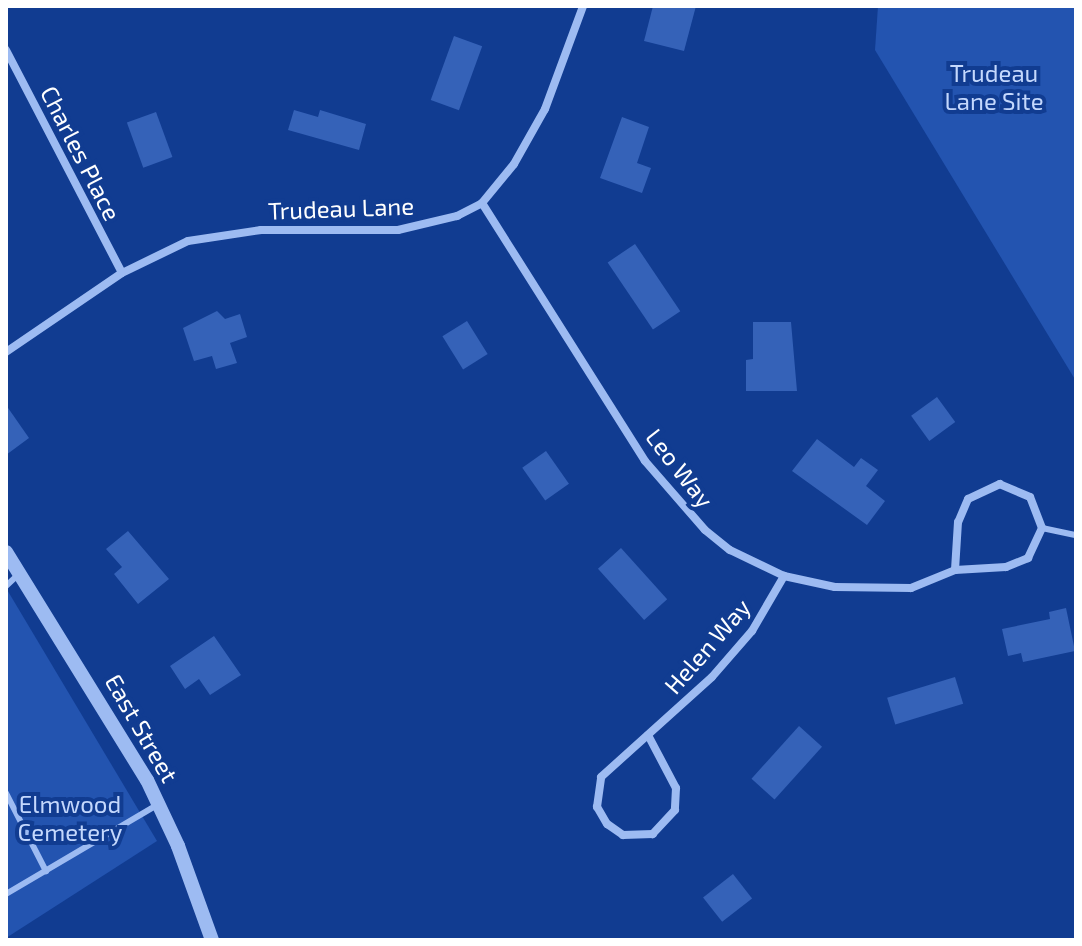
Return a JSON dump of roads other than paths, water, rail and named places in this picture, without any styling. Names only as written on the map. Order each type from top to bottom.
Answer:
[{"type":"street","name":"Trudeau Lane","points":[[6,352],[122,273],[177,245],[224,233],[398,230],[457,216],[482,203],[514,164],[539,120],[583,6]]},
{"type":"street","name":"Charles Place","points":[[6,50],[122,273]]},
{"type":"street","name":"Leo Way","points":[[482,203],[667,490],[730,550],[784,576],[835,587],[893,589],[926,584],[955,570],[1018,564],[1035,549],[1042,528]]},
{"type":"street","points":[[955,570],[961,510],[977,491],[1000,484],[1021,490],[1037,506],[1042,528]]},
{"type":"street","name":"East Street","points":[[6,552],[113,718],[159,804],[212,940]]},
{"type":"street","name":"Helen Way","points":[[648,735],[673,778],[677,799],[662,828],[633,837],[614,831],[601,816],[598,787],[607,769],[648,735],[737,650],[784,576]]},
{"type":"lane","points":[[1042,528],[1076,535]]},
{"type":"lane","points":[[6,586],[20,574]]},
{"type":"lane","points":[[6,793],[46,871]]},
{"type":"lane","points":[[6,894],[159,804]]},
{"type":"park label","name":"Trudeau Lane Site","points":[[994,87]]},
{"type":"park label","name":"Elmwood Cemetery","points":[[70,818]]}]
